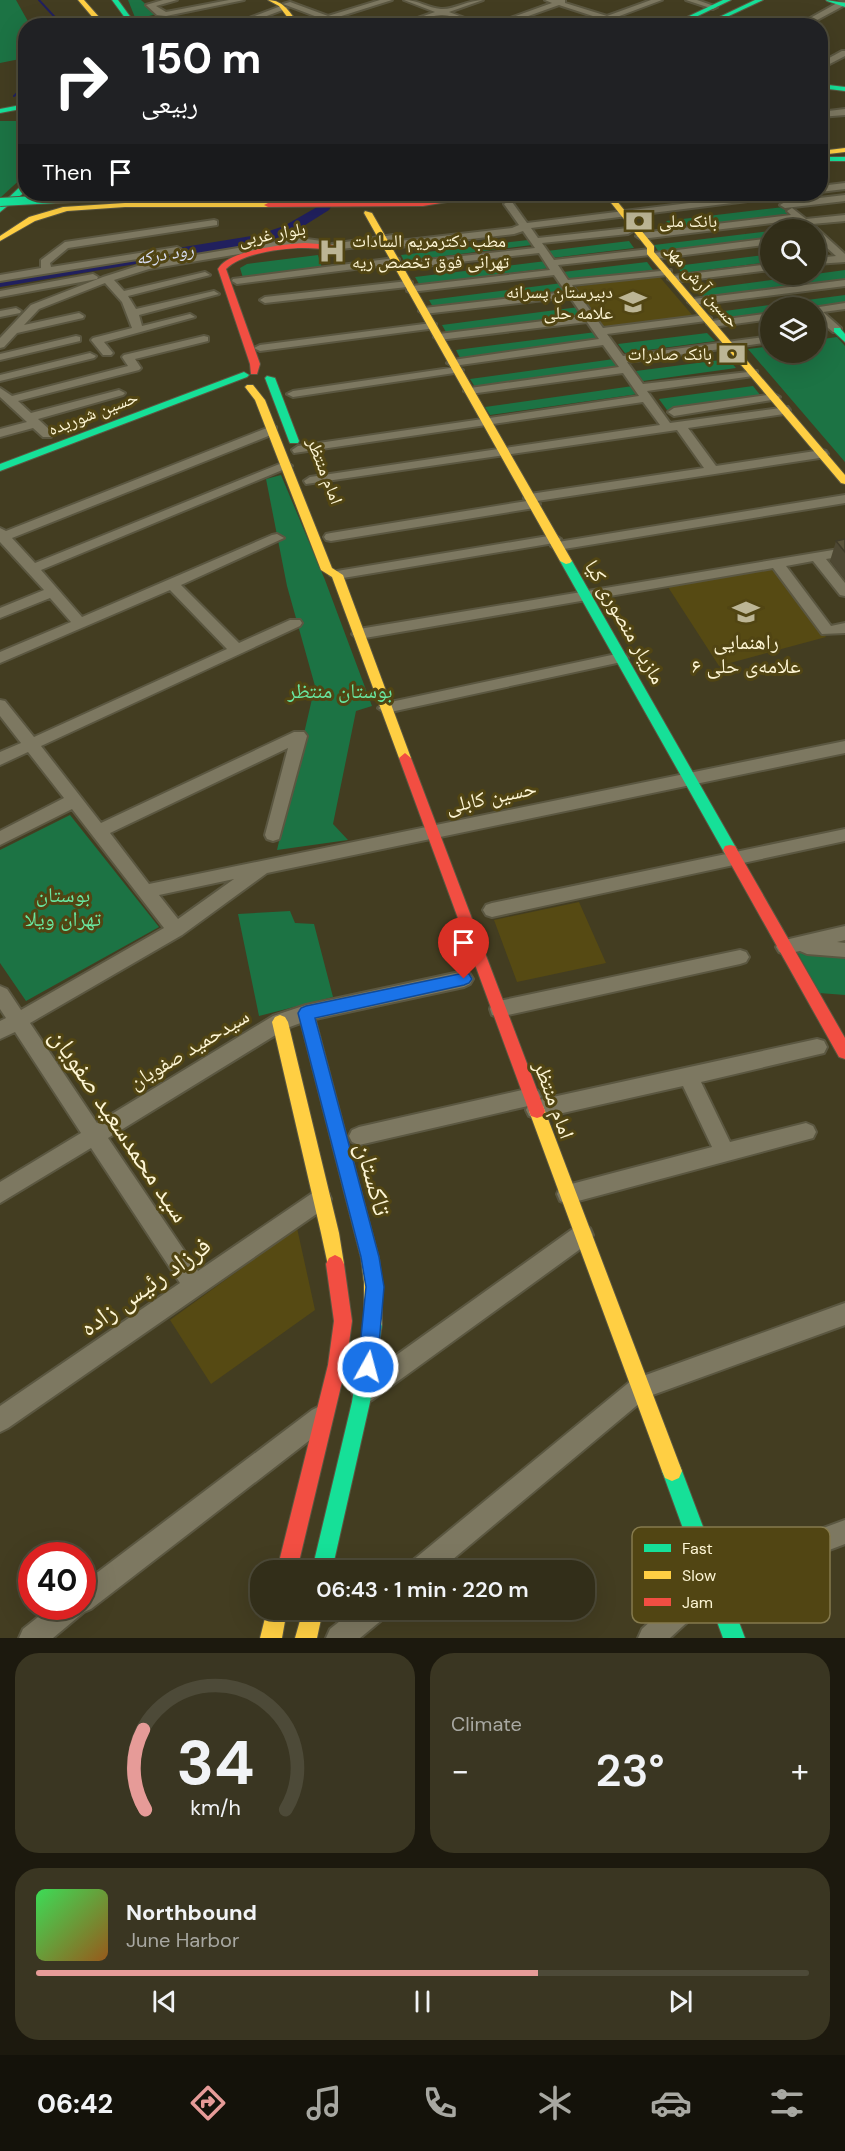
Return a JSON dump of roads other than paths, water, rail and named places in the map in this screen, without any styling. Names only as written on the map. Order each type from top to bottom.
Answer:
[{"type":"main road","points":[[81,0],[97,18]]},
{"type":"main road","points":[[99,0],[111,18]]},
{"type":"main road","points":[[115,0],[130,18]]},
{"type":"main road","points":[[124,0],[131,18]]},
{"type":"main road","points":[[689,18],[728,0]]},
{"type":"main road","points":[[721,18],[760,0]]},
{"type":"main road","points":[[284,2],[298,18]]},
{"type":"main road","points":[[284,2],[293,18]]},
{"type":"main road","points":[[828,87],[845,89]]},
{"type":"main road","points":[[828,92],[845,94]]},
{"type":"main road","points":[[0,111],[18,108]]},
{"type":"main road","points":[[0,119],[18,119]]},
{"type":"main road","points":[[828,155],[845,150]]},
{"type":"main road","points":[[828,157],[845,158]]},
{"type":"main road","points":[[0,208],[18,193]]},
{"type":"main road","points":[[0,202],[28,201]]},
{"type":"main road","points":[[0,238],[36,201]]},
{"type":"main road","points":[[52,201],[54,207],[63,209]]},
{"type":"main road","points":[[0,208],[77,201]]},
{"type":"main road","points":[[0,238],[32,218],[63,209],[125,205],[423,204],[439,201]]},
{"type":"main road","name":"حسین آرش مهر","points":[[603,201],[651,248],[652,254],[845,481]]},
{"type":"main road","name":"حسین آرش مهر","points":[[611,201],[618,214]]},
{"type":"main road","name":"مازیار منصوری کیا","points":[[368,213],[843,1045]]},
{"type":"main road","name":"بلوار غربی","points":[[237,280],[234,268],[241,263],[327,246]]},
{"type":"main road","name":"بلوار غربی","points":[[222,269],[227,262],[240,257],[327,246]]},
{"type":"main road","name":"امام منتظر","points":[[222,269],[255,364],[248,380],[260,400],[327,570],[337,575],[693,1527]]},
{"type":"main road","name":"امام منتظر","points":[[237,280],[270,377],[306,471]]},
{"type":"main road","points":[[248,380],[270,377]]},
{"type":"main road","name":"حسین شوریده","points":[[0,468],[199,393],[248,380]]},
{"type":"main road","name":"امام منتظر","points":[[333,543],[342,567],[337,575]]},
{"type":"main road","name":"تاکستان","points":[[289,1560],[337,1365],[343,1321],[338,1275],[337,1194],[306,1013]]},
{"type":"main road","name":"تاکستان","points":[[280,1022],[337,1194],[370,1257],[375,1287],[373,1327],[363,1393],[324,1560]]},
{"type":"main road","points":[[271,1638],[276,1620]]},
{"type":"main road","points":[[306,1638],[310,1620]]},
{"type":"main road","name":"امام منتظر","points":[[728,1623],[734,1638]]},
{"type":"street","points":[[173,0],[150,5],[160,13],[169,13],[240,0]]},
{"type":"street","points":[[249,18],[284,2],[329,18],[388,0]]},
{"type":"street","points":[[408,0],[460,18]]},
{"type":"street","points":[[423,18],[479,0]]},
{"type":"street","points":[[549,0],[607,18],[658,0]]},
{"type":"street","points":[[514,18],[568,0]]},
{"type":"street","points":[[690,0],[713,7]]},
{"type":"street","points":[[813,18],[841,2]]},
{"type":"street","points":[[828,63],[845,53]]},
{"type":"street","points":[[828,114],[845,112]]},
{"type":"street","points":[[828,188],[845,186]]},
{"type":"street","points":[[828,200],[845,198]]},
{"type":"street","name":"بلوار غربی","points":[[327,246],[384,241],[411,243],[514,231],[525,226],[618,214],[631,215],[753,201]]},
{"type":"street","points":[[782,201],[801,219]]},
{"type":"street","points":[[785,204],[815,201]]},
{"type":"street","points":[[208,204],[216,236]]},
{"type":"street","points":[[509,204],[644,393],[712,470]]},
{"type":"street","points":[[826,224],[845,218]]},
{"type":"street","points":[[47,271],[45,262],[65,245],[214,223]]},
{"type":"street","points":[[237,280],[635,234],[760,230]]},
{"type":"street","points":[[141,234],[150,254]]},
{"type":"street","points":[[827,243],[845,240]]},
{"type":"street","points":[[0,294],[225,252],[299,241],[327,246]]},
{"type":"street","points":[[265,300],[410,287],[652,254],[760,242]]},
{"type":"street","points":[[827,243],[844,259]]},
{"type":"street","points":[[0,278],[198,246]]},
{"type":"street","name":"امام منتظر","points":[[222,269],[219,259],[225,252]]},
{"type":"street","points":[[826,260],[844,259]]},
{"type":"street","points":[[0,345],[35,306],[107,279],[147,267]]},
{"type":"street","points":[[566,284],[760,268]]},
{"type":"street","points":[[124,294],[205,275]]},
{"type":"street","points":[[107,279],[124,294],[134,313],[138,330]]},
{"type":"street","points":[[693,302],[845,283]]},
{"type":"street","points":[[134,313],[214,294]]},
{"type":"street","points":[[424,311],[573,294]]},
{"type":"street","points":[[826,309],[845,306]]},
{"type":"street","points":[[0,314],[15,311]]},
{"type":"street","points":[[13,332],[79,316]]},
{"type":"street","points":[[107,353],[97,340],[190,316]]},
{"type":"street","points":[[293,394],[604,337],[709,321],[760,317]]},
{"type":"street","points":[[260,348],[590,318]]},
{"type":"street","points":[[826,318],[842,330]]},
{"type":"street","points":[[826,332],[842,330]]},
{"type":"street","points":[[0,357],[76,339]]},
{"type":"street","points":[[8,405],[135,368],[128,357],[204,339]]},
{"type":"street","points":[[470,391],[760,341]]},
{"type":"street","points":[[0,378],[90,356]]},
{"type":"street","points":[[306,471],[487,422],[753,373]]},
{"type":"street","points":[[0,391],[8,405],[47,434]]},
{"type":"street","points":[[0,433],[119,393]]},
{"type":"street","points":[[674,412],[774,397]]},
{"type":"street","points":[[306,471],[504,452],[784,410]]},
{"type":"street","points":[[80,623],[1,536],[272,430]]},
{"type":"street","points":[[333,543],[532,501],[712,470],[822,454]]},
{"type":"street","points":[[32,569],[286,466]]},
{"type":"street","points":[[337,575],[845,500]]},
{"type":"street","points":[[0,658],[277,538]]},
{"type":"street","points":[[359,634],[845,552]]},
{"type":"street","points":[[817,557],[845,592]]},
{"type":"street","points":[[777,564],[827,631],[845,628]]},
{"type":"street","points":[[172,584],[237,650]]},
{"type":"street","points":[[0,614],[52,592]]},
{"type":"street","points":[[0,759],[295,623]]},
{"type":"street","points":[[386,708],[621,658]]},
{"type":"street","points":[[0,705],[176,930]]},
{"type":"street","points":[[99,831],[298,736],[273,835]]},
{"type":"street","name":"حسین کابلی","points":[[146,891],[845,747]]},
{"type":"street","points":[[0,839],[75,800]]},
{"type":"street","points":[[492,910],[845,835]]},
{"type":"street","points":[[0,1031],[176,930],[265,867]]},
{"type":"street","points":[[788,946],[845,933]]},
{"type":"street","points":[[788,946],[845,950]]},
{"type":"street","points":[[499,1009],[740,957]]},
{"type":"street","name":"سیدحمید صفویان","points":[[0,1193],[280,1022],[306,1013],[464,979]]},
{"type":"street","name":"سید محمدسعید صفویان","points":[[0,994],[195,1286]]},
{"type":"street","points":[[358,1136],[688,1076],[817,1047]]},
{"type":"street","points":[[688,1076],[725,1153]]},
{"type":"street","points":[[567,1194],[806,1132]]},
{"type":"street","name":"فرزاد رئیس زاده","points":[[0,1420],[195,1286],[337,1194]]},
{"type":"street","points":[[363,1393],[582,1235]]},
{"type":"street","points":[[433,1560],[640,1388],[845,1314]]},
{"type":"street","points":[[96,1589],[325,1414]]},
{"type":"street","points":[[830,1538],[845,1532]]},
{"type":"street","points":[[32,1638],[56,1620]]},
{"type":"street","points":[[339,1638],[362,1620]]},
{"type":"street","points":[[651,1638],[667,1623]]},
{"type":"waterway","points":[[39,0],[56,18]]},
{"type":"waterway","points":[[14,96],[18,92]]},
{"type":"waterway","name":"رود درکه","points":[[0,282],[260,239],[289,229],[324,207]]},
{"type":"place","name":"بانک ملی","points":[[639,221]]},
{"type":"place","name":"مطب دكترمريم السادات تهرانی فوق تخصص ریه","points":[[332,251]]},
{"type":"place","name":"دبیرستان پسرانه علامه حلی","points":[[633,302]]},
{"type":"place","name":"بانک صادرات","points":[[732,354]]},
{"type":"place","name":"راهنمایی علامه‌ی حلی ۶","points":[[746,612]]},
{"type":"park label","name":"بوستان منتظر","points":[[340,691]]},
{"type":"park label","name":"بوستان تهران ویلا","points":[[63,907]]}]
